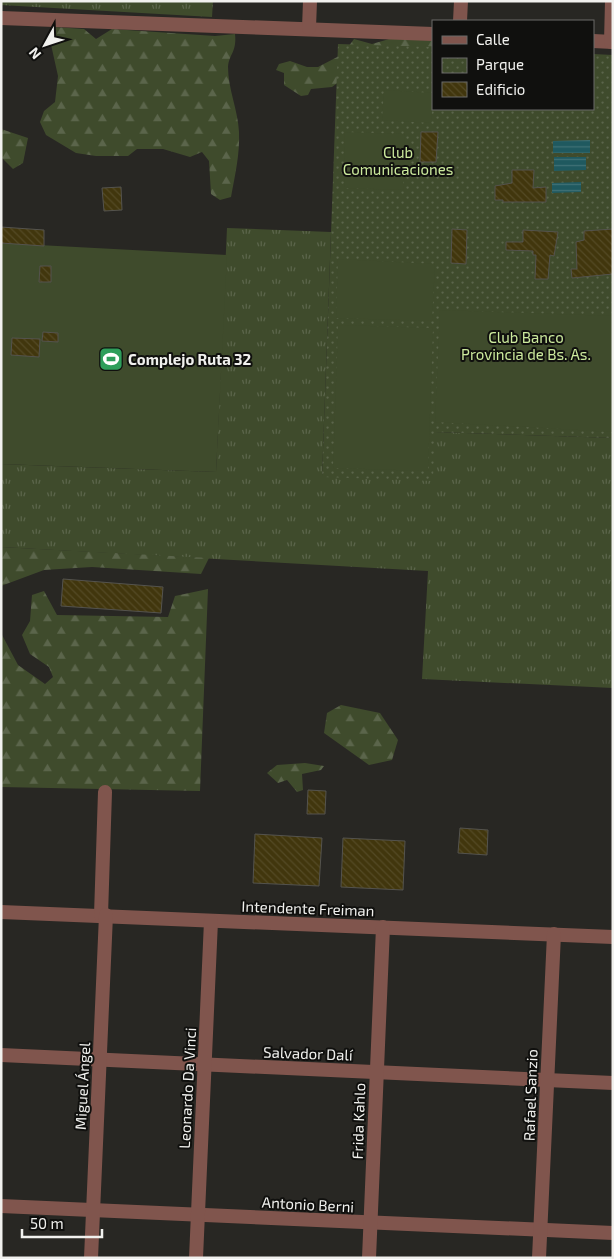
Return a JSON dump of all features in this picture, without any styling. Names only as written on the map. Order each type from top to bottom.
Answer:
[{"type":"street","points":[[309,28],[310,1]]},
{"type":"street","points":[[460,20],[461,1]]},
{"type":"street","points":[[594,41],[612,42],[612,1]]},
{"type":"street","points":[[1,18],[432,34]]},
{"type":"street","name":"Miguel Ángel","points":[[91,1258],[100,1060],[105,792]]},
{"type":"street","name":"Intendente Freiman","points":[[1,912],[383,926],[613,937]]},
{"type":"street","name":"Leonardo Da Vinci","points":[[196,1258],[211,921]]},
{"type":"street","name":"Frida Kahlo","points":[[369,1258],[383,926]]},
{"type":"street","name":"Rafael Sanzio","points":[[539,1258],[554,934]]},
{"type":"street","name":"Salvador Dalí","points":[[1,1055],[613,1083]]},
{"type":"street","name":"Antonio Berni","points":[[1,1206],[613,1233]]},
{"type":"green space","points":[[1,1],[213,1],[212,17],[1,5]]},
{"type":"green space","points":[[54,27],[84,29],[96,39],[112,29],[215,36],[235,34],[235,45],[228,67],[239,140],[231,197],[220,200],[211,194],[209,161],[202,152],[190,157],[163,149],[137,149],[128,156],[96,156],[76,153],[46,135],[40,122],[44,111],[55,102],[58,76],[50,40]]},
{"type":"green space","points":[[432,33],[432,110],[481,132],[340,81],[332,87],[311,89],[308,95],[301,96],[284,85],[284,73],[276,70],[279,64],[290,61],[307,67],[318,67],[343,54],[354,39],[372,44],[403,35]]},
{"type":"green space","name":"Club Comunicaciones","points":[[338,44],[432,47],[432,110],[594,110],[594,54],[613,55],[613,438],[435,432],[433,481],[322,477]]},
{"type":"green space","points":[[384,90],[432,93],[431,123],[382,120]]},
{"type":"green space","points":[[1,129],[28,138],[23,163],[13,169],[1,157]]},
{"type":"green space","points":[[345,132],[405,134],[403,190],[344,188]]},
{"type":"green space","points":[[227,228],[331,232],[322,477],[435,432],[613,438],[613,688],[422,679],[428,571],[1,547],[1,464],[216,472]]},
{"type":"green space","name":"Complejo Ruta 32","points":[[1,243],[227,255],[216,472],[1,464]]},
{"type":"green space","points":[[338,259],[435,264],[432,321],[336,318]]},
{"type":"green space","name":"Club Banco Provincia de Bs. As.","points":[[440,310],[613,316],[613,432],[435,422]]},
{"type":"green space","points":[[338,325],[433,328],[428,471],[333,468]]},
{"type":"green space","points":[[1,547],[209,558],[201,574],[92,567],[44,570],[1,586]]},
{"type":"green space","points":[[208,589],[200,791],[1,787],[1,633],[18,665],[45,684],[53,677],[49,667],[30,654],[22,635],[30,621],[32,595],[44,591],[57,615],[168,617],[175,596]]},
{"type":"green space","points":[[341,705],[380,713],[398,740],[392,760],[369,765],[324,733],[327,713]]},
{"type":"green space","points":[[305,763],[324,766],[321,770],[302,774],[303,790],[297,792],[287,780],[278,783],[267,773],[277,765]]},
{"type":"water","points":[[590,140],[590,153],[553,153],[553,141]]},
{"type":"water","points":[[554,157],[586,157],[586,170],[554,171]]},
{"type":"water","points":[[581,182],[581,192],[552,193],[552,183]]},
{"type":"building","points":[[421,132],[438,132],[436,162],[420,162]]},
{"type":"building","points":[[512,170],[534,170],[533,188],[546,187],[546,202],[503,202],[503,200],[495,200],[495,186],[512,183]]},
{"type":"building","points":[[121,187],[122,210],[104,211],[102,188]]},
{"type":"building","points":[[1,227],[44,230],[44,246],[1,243]]},
{"type":"building","points":[[452,229],[467,230],[466,264],[451,263]]},
{"type":"building","points":[[613,229],[613,274],[572,278],[571,269],[577,269],[576,242],[584,240],[584,231]]},
{"type":"building","points":[[523,230],[558,232],[554,256],[550,255],[548,279],[535,279],[536,255],[533,255],[533,251],[506,250],[506,242],[523,242]]},
{"type":"building","points":[[40,266],[51,266],[51,282],[39,282]]},
{"type":"building","points":[[43,332],[58,333],[58,342],[42,341]]},
{"type":"building","points":[[12,338],[40,339],[39,357],[11,355]]},
{"type":"building","points":[[63,579],[163,587],[161,613],[61,606]]},
{"type":"building","points":[[308,790],[326,791],[325,814],[307,814]]},
{"type":"building","points":[[460,828],[488,830],[487,855],[458,853]]},
{"type":"building","points":[[255,834],[322,838],[319,886],[253,883]]},
{"type":"building","points":[[343,838],[405,841],[403,890],[341,887]]},
{"type":"place","name":"Complejo Ruta 32","points":[[111,359]]}]
